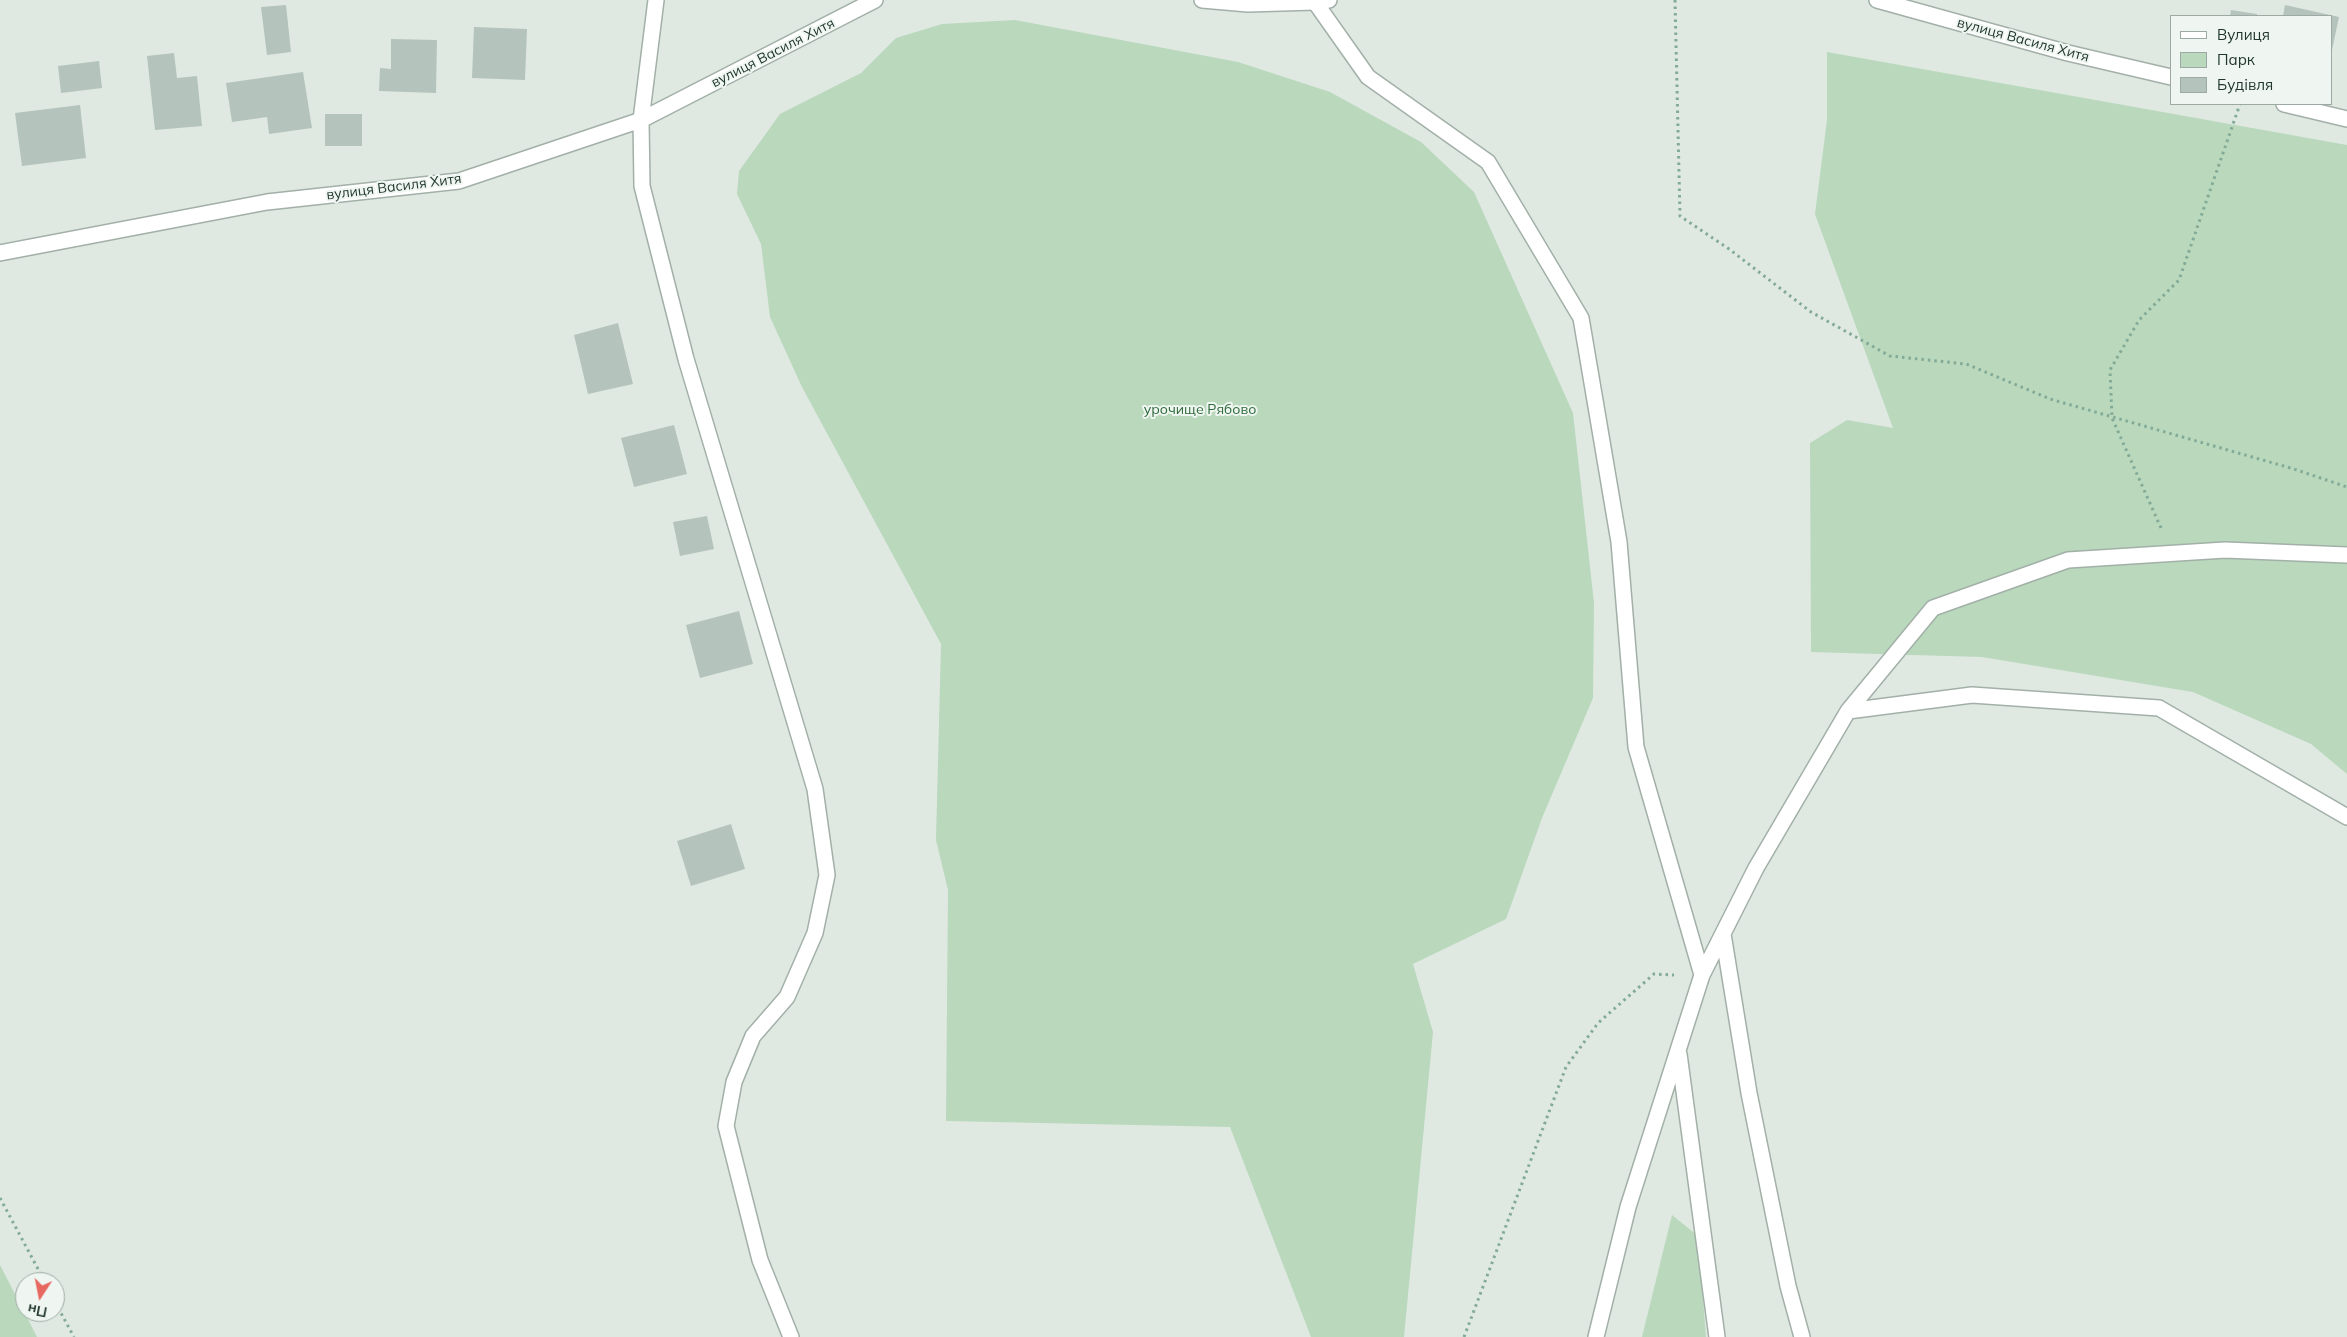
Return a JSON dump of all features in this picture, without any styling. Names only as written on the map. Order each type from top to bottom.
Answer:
[{"type":"street","points":[[656,0],[641,120],[642,186],[686,359],[815,789],[827,875],[815,933],[788,997],[753,1036],[734,1082],[726,1126],[760,1260],[791,1337]]},
{"type":"street","name":"вулиця Василя Хитя","points":[[0,254],[267,202],[459,181],[641,120],[875,0]]},
{"type":"street","points":[[1202,0],[1248,4],[1322,1],[1368,77],[1488,162],[1581,318],[1619,542],[1636,747],[1702,975]]},
{"type":"street","name":"вулиця Василя Хитя","points":[[1877,0],[2068,53],[2170,77]]},
{"type":"street","points":[[2288,105],[2347,119]]},
{"type":"street","points":[[1596,1337],[1628,1206],[1702,975],[1756,868],[1848,711],[1933,608],[2068,560],[2225,550],[2347,555]]},
{"type":"street","points":[[1848,711],[1972,695],[2159,708],[2347,817]]},
{"type":"street","points":[[1723,934],[1751,1103],[1788,1286],[1802,1337]]},
{"type":"street","points":[[1678,1050],[1717,1335]]},
{"type":"path","points":[[1675,0],[1680,216],[1729,249],[1811,312],[1890,356],[1966,364],[2050,399],[2294,469],[2347,487]]},
{"type":"path","points":[[2179,552],[2160,526],[2112,418],[2110,370],[2139,320],[2179,280],[2240,105]]},
{"type":"path","points":[[1464,1337],[1566,1066],[1598,1023],[1654,974],[1702,975]]},
{"type":"path","points":[[0,1198],[40,1272]]},
{"type":"path","points":[[65,1320],[74,1337]]},
{"type":"green space","name":"урочище Рябово","points":[[1015,20],[1238,62],[1330,92],[1421,142],[1474,192],[1573,413],[1594,603],[1593,698],[1542,818],[1506,919],[1413,964],[1433,1032],[1404,1337],[1311,1337],[1230,1127],[946,1121],[948,890],[936,840],[941,644],[802,387],[770,317],[761,244],[737,194],[739,171],[780,114],[861,73],[896,38],[942,24]]},
{"type":"green space","points":[[1827,52],[2347,145],[2347,774],[2311,744],[2193,692],[1982,657],[1811,652],[1810,443],[1847,420],[1893,428],[1815,214],[1827,120]]},
{"type":"green space","points":[[1672,1215],[1698,1236],[1706,1337],[1642,1337]]},
{"type":"green space","points":[[0,1265],[15,1294],[15,1322],[29,1322],[37,1337],[0,1337]]},
{"type":"building","points":[[286,5],[291,52],[267,55],[261,7]]},
{"type":"building","points":[[2285,5],[2330,15],[2283,15]]},
{"type":"building","points":[[2231,10],[2257,14],[2257,15],[2230,15]]},
{"type":"building","points":[[2332,15],[2339,17],[2332,50]]},
{"type":"building","points":[[474,27],[527,29],[525,80],[472,78]]},
{"type":"building","points":[[391,39],[437,40],[436,93],[379,91],[380,68],[391,69]]},
{"type":"building","points":[[174,53],[177,78],[197,76],[202,126],[155,130],[147,56]]},
{"type":"building","points":[[99,61],[102,88],[61,93],[58,66]]},
{"type":"building","points":[[303,72],[312,128],[269,134],[267,117],[232,122],[226,83]]},
{"type":"building","points":[[80,105],[86,158],[22,166],[15,113]]},
{"type":"building","points":[[325,114],[362,114],[362,146],[325,146]]},
{"type":"building","points":[[618,323],[633,384],[588,394],[574,335]]},
{"type":"building","points":[[674,425],[687,474],[634,487],[621,438]]},
{"type":"building","points":[[707,516],[714,549],[680,556],[673,522]]},
{"type":"building","points":[[739,611],[753,664],[700,678],[686,625]]},
{"type":"building","points":[[731,824],[745,869],[691,886],[677,841]]}]
